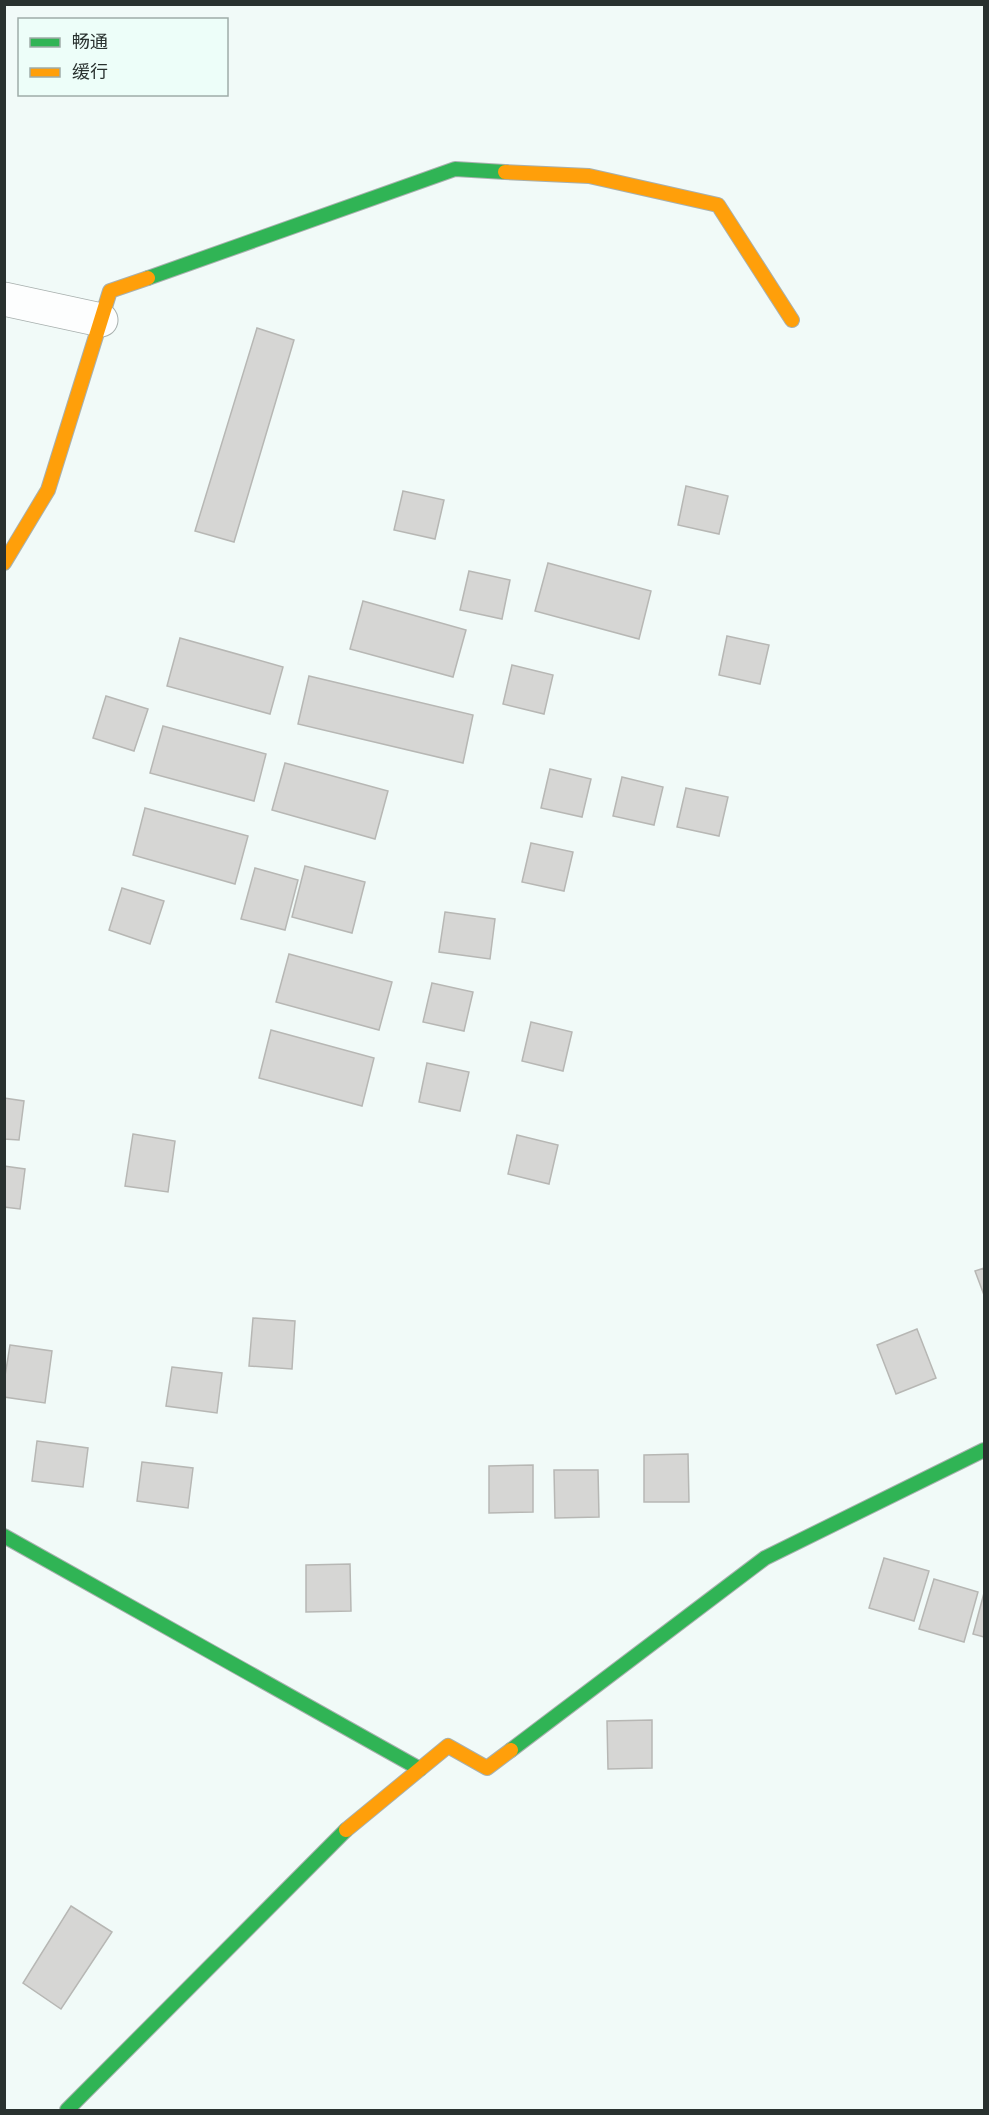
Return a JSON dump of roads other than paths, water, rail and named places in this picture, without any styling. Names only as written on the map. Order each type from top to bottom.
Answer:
[{"type":"street","points":[[4,563],[48,490],[110,291],[455,169],[589,176],[718,205],[792,320]]},
{"type":"street","points":[[4,299],[101,320]]},
{"type":"street","points":[[67,2110],[352,1823],[448,1746],[487,1768],[765,1558],[984,1450]]},
{"type":"street","points":[[4,1536],[420,1768]]}]
